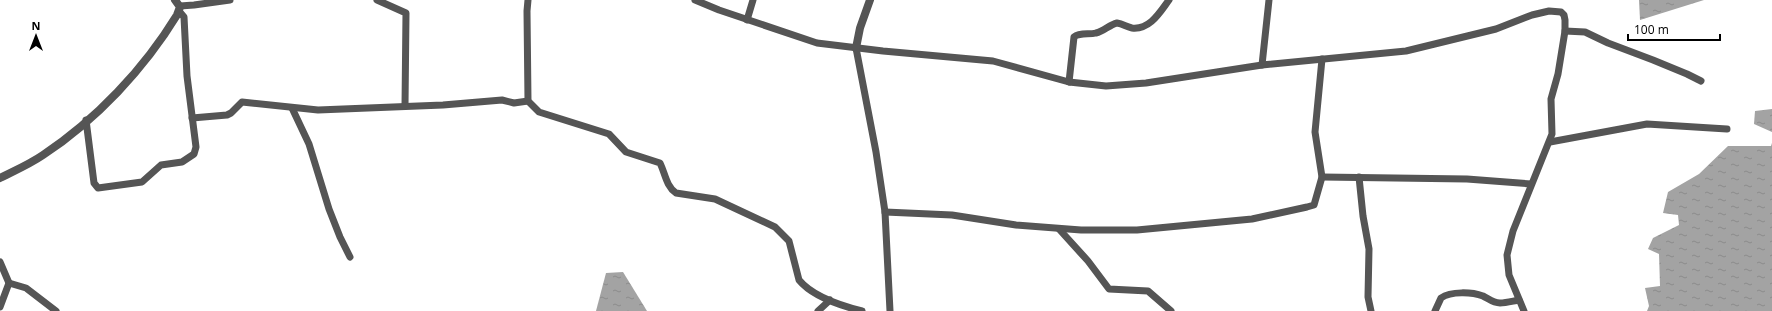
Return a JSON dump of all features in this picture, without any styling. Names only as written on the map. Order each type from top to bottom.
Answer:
[{"type":"street","points":[[178,5],[194,6],[230,0]]},
{"type":"street","points":[[377,0],[405,11],[406,13],[405,106]]},
{"type":"street","points":[[528,0],[528,102]]},
{"type":"street","points":[[695,0],[748,20],[817,43],[992,61],[1069,82],[1106,86],[1125,85],[1262,65],[1417,49],[1496,29],[1532,15],[1556,11],[1564,15],[1566,20],[1558,74],[1551,99],[1552,134],[1513,231],[1507,255],[1509,275],[1524,311]]},
{"type":"street","points":[[748,20],[753,0]]},
{"type":"street","points":[[870,0],[860,28],[856,48],[876,152],[885,212],[890,311]]},
{"type":"street","points":[[1069,82],[1074,36],[1102,32],[1117,23],[1132,28],[1147,26],[1154,20],[1170,0]]},
{"type":"street","points":[[1262,65],[1269,0]]},
{"type":"street","points":[[86,120],[94,183],[98,188],[142,182],[161,165],[182,162],[194,154],[196,147],[187,76],[184,17],[178,5]]},
{"type":"street","points":[[0,178],[42,156],[86,120],[135,74],[170,27],[178,5]]},
{"type":"street","points":[[1565,31],[1585,32],[1701,81]]},
{"type":"street","points":[[885,212],[952,215],[1016,225],[1059,229],[1136,230],[1252,219],[1314,205],[1322,177],[1315,132],[1322,59]]},
{"type":"street","points":[[192,118],[231,114],[242,102],[318,110],[349,110],[443,105],[502,100],[514,103],[528,102],[539,112],[609,134],[626,152],[660,163],[667,181],[676,193],[715,198],[775,227],[789,241],[800,280],[803,284],[842,306],[862,311]]},
{"type":"street","points":[[292,108],[309,144],[329,209],[350,257]]},
{"type":"street","points":[[1550,142],[1647,124],[1727,129]]},
{"type":"street","points":[[1322,177],[1467,179],[1531,184]]},
{"type":"street","points":[[1359,177],[1363,216],[1369,249],[1368,297],[1370,311]]},
{"type":"street","points":[[1059,229],[1109,289],[1148,291],[1171,311]]},
{"type":"street","points":[[0,262],[9,283],[0,307]]},
{"type":"street","points":[[9,283],[26,288],[56,311]]},
{"type":"street","points":[[1435,311],[1441,298],[1449,294],[1475,294],[1494,302],[1501,303],[1519,300]]},
{"type":"street","points":[[818,311],[830,300]]},
{"type":"water","points":[[1639,0],[1704,0],[1640,20]]},
{"type":"water","points":[[1772,109],[1772,132],[1754,124],[1755,111]]},
{"type":"water","points":[[1772,143],[1772,311],[1647,311],[1649,306],[1645,288],[1660,286],[1659,254],[1648,249],[1653,238],[1679,225],[1678,215],[1663,213],[1668,192],[1699,174],[1728,146],[1771,146]]},
{"type":"water","points":[[623,272],[647,311],[596,311],[606,273]]}]
